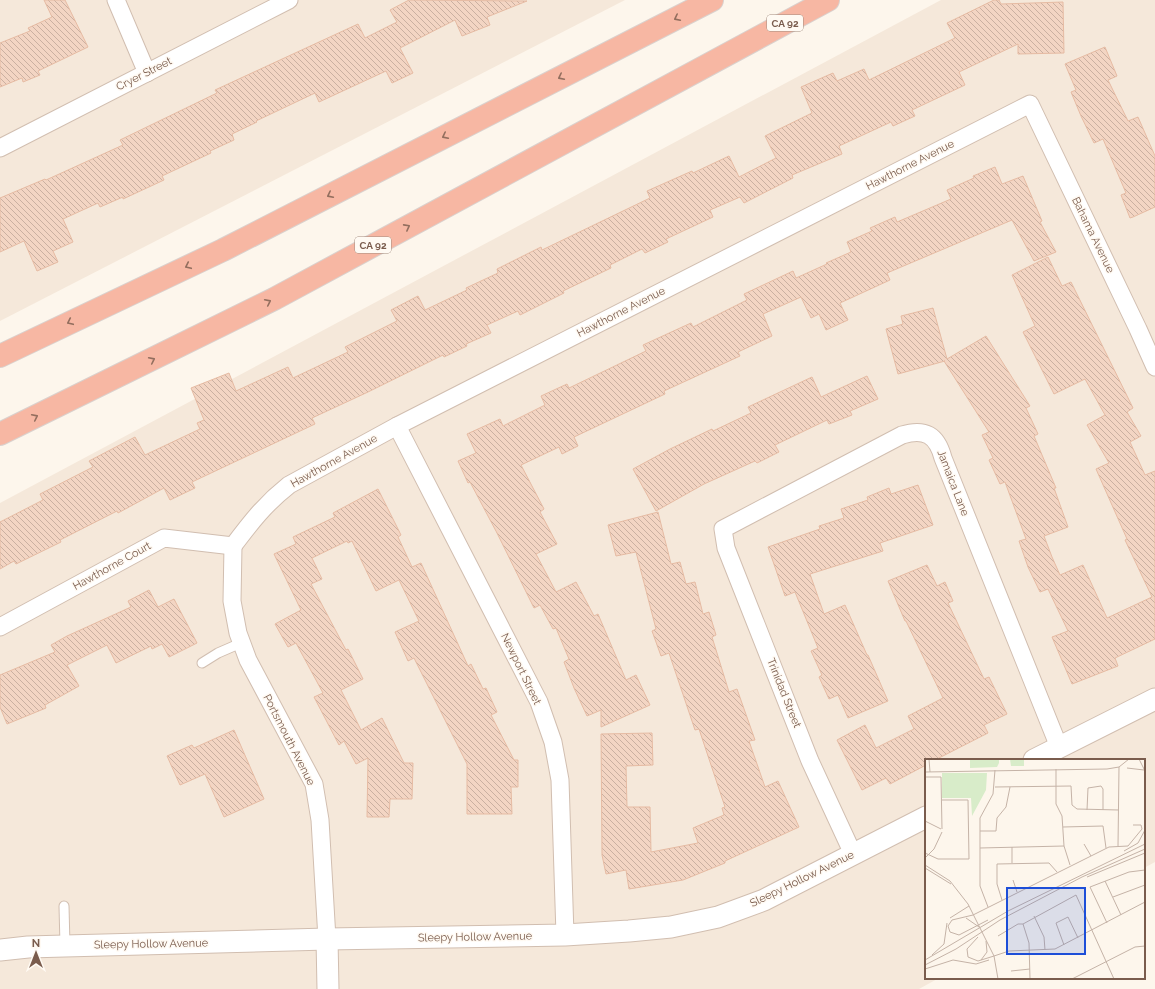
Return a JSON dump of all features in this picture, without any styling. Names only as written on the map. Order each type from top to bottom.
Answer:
[{"type":"highway","points":[[0,356],[223,250],[712,0]]},
{"type":"highway","name":"CA 92","points":[[0,434],[274,299],[828,0]]},
{"type":"highway","points":[[742,47],[846,0]]},
{"type":"street","points":[[116,0],[147,72]]},
{"type":"street","name":"Cryer Street","points":[[0,148],[289,0]]},
{"type":"street","name":"Bahama Avenue","points":[[1030,104],[1135,322],[1155,367]]},
{"type":"street","name":"Hawthorne Avenue","points":[[233,546],[257,514],[289,485],[397,426],[1030,104]]},
{"type":"street","name":"Newport Street","points":[[397,426],[539,702],[553,742],[560,780],[565,935]]},
{"type":"street","name":"Jamaica Lane","points":[[723,529],[902,435],[913,431],[924,432],[933,438],[940,446],[943,458],[1059,747]]},
{"type":"street","name":"Trinidad Street","points":[[723,529],[726,548],[810,761],[853,854]]},
{"type":"street","name":"Hawthorne Court","points":[[0,627],[164,538],[233,546]]},
{"type":"street","name":"Portsmouth Avenue","points":[[233,546],[232,601],[241,643],[248,660],[314,784],[320,820],[327,939],[328,989]]},
{"type":"street","points":[[1036,759],[1155,699]]},
{"type":"street","name":"Sleepy Hollow Avenue","points":[[0,950],[28,947],[327,939],[565,935],[671,927],[718,917],[764,900],[925,818]]},
{"type":"lane","points":[[202,663],[218,653],[241,643]]},
{"type":"lane","points":[[64,906],[65,946]]},
{"type":"shaded area","points":[[0,0],[625,0],[0,321]]},
{"type":"shaded area","points":[[941,0],[1155,0],[1155,862],[1145,867],[1145,759],[925,759],[925,979],[937,979],[919,989],[0,989],[0,503]]},
{"type":"building","points":[[44,0],[65,0],[88,47],[38,71],[40,75],[23,82],[22,78],[0,87],[0,43],[30,31],[28,28],[52,17]]},
{"type":"building","points":[[409,0],[527,1],[487,17],[490,25],[462,36],[455,20],[400,48],[413,73],[392,83],[386,71],[319,102],[315,93],[232,134],[234,140],[210,151],[211,153],[162,176],[164,180],[123,199],[123,197],[100,207],[98,203],[63,219],[73,242],[53,251],[58,262],[37,271],[24,241],[0,252],[0,198],[45,179],[46,180],[123,145],[120,140],[217,93],[215,90],[358,24],[365,38],[397,22],[390,10]]},
{"type":"building","points":[[994,0],[999,0],[1001,4],[1063,2],[1064,53],[1018,54],[1018,44],[959,72],[965,85],[912,110],[915,116],[893,126],[891,122],[839,146],[842,154],[792,175],[793,178],[744,203],[740,197],[710,210],[713,217],[666,239],[668,242],[645,253],[642,249],[610,265],[611,268],[563,291],[564,293],[520,315],[518,311],[487,325],[491,333],[466,344],[467,346],[444,357],[443,355],[312,418],[315,424],[192,482],[195,488],[170,500],[164,488],[118,513],[117,511],[60,540],[61,542],[16,564],[14,561],[0,569],[0,522],[43,500],[40,494],[93,467],[89,461],[135,437],[145,455],[200,429],[197,423],[204,420],[191,388],[229,373],[236,391],[288,367],[293,378],[348,352],[345,347],[397,321],[391,310],[418,296],[425,310],[467,290],[466,288],[498,273],[497,269],[541,247],[542,250],[650,198],[647,191],[692,171],[693,173],[729,156],[739,177],[776,158],[765,136],[812,113],[801,87],[833,73],[837,81],[864,69],[869,80],[955,38],[947,23]]},
{"type":"building","points":[[1105,47],[1117,76],[1108,80],[1128,121],[1138,117],[1155,156],[1155,207],[1130,218],[1121,195],[1126,193],[1103,139],[1094,143],[1081,116],[1071,92],[1076,90],[1065,64]]},
{"type":"building","points":[[995,167],[1002,184],[1023,176],[1042,221],[1040,222],[1056,252],[1034,261],[1012,220],[887,273],[890,280],[840,303],[848,320],[826,330],[819,314],[811,318],[801,297],[763,314],[772,336],[738,352],[740,356],[664,391],[665,394],[574,437],[578,446],[562,454],[559,447],[521,465],[544,509],[540,512],[557,544],[536,554],[556,592],[576,582],[594,616],[598,614],[626,680],[636,675],[650,705],[601,727],[601,710],[587,716],[564,662],[569,659],[556,628],[553,629],[540,605],[534,608],[497,533],[470,482],[468,483],[458,461],[476,453],[467,434],[500,419],[503,426],[545,405],[541,396],[567,384],[569,388],[646,351],[643,345],[691,323],[693,327],[747,300],[744,294],[793,271],[796,278],[851,252],[847,242],[872,231],[870,228],[895,217],[897,222],[951,199],[947,190],[974,178],[973,176]]},
{"type":"building","points":[[1048,257],[1062,286],[1071,282],[1133,408],[1127,412],[1141,436],[1130,442],[1145,475],[1155,471],[1155,639],[1115,658],[1118,666],[1072,684],[1052,637],[1068,631],[1048,589],[1040,592],[1028,567],[1019,541],[1026,539],[1005,482],[1000,484],[989,460],[993,458],[982,435],[989,432],[944,361],[898,374],[886,329],[903,324],[901,316],[933,308],[947,359],[986,336],[1030,406],[1026,408],[1038,434],[1034,436],[1056,488],[1054,488],[1068,527],[1044,536],[1060,575],[1083,565],[1107,618],[1152,597],[1125,540],[1127,539],[1096,469],[1109,463],[1087,425],[1105,415],[1085,379],[1054,394],[1023,332],[1035,326],[1012,275]]},
{"type":"building","points":[[867,376],[878,399],[850,411],[852,415],[829,424],[827,420],[775,445],[779,452],[757,463],[755,461],[704,484],[656,511],[633,469],[712,429],[713,431],[751,413],[748,407],[812,377],[821,397]]},
{"type":"building","points":[[918,485],[933,525],[880,543],[883,551],[810,574],[824,614],[845,605],[888,701],[848,718],[838,695],[829,699],[819,677],[822,675],[811,651],[818,648],[795,592],[785,596],[768,547],[820,529],[819,526],[844,518],[841,509],[868,500],[867,497],[889,488],[891,494]]},
{"type":"building","points":[[378,489],[401,535],[398,537],[412,567],[421,563],[468,666],[471,664],[483,689],[486,688],[497,712],[491,715],[514,760],[518,760],[518,787],[511,787],[512,814],[467,814],[467,764],[414,658],[408,661],[395,632],[419,621],[399,580],[376,591],[352,541],[348,543],[347,541],[312,558],[322,579],[311,584],[346,650],[348,649],[363,679],[341,690],[361,730],[382,718],[404,763],[413,763],[412,799],[390,799],[389,817],[367,817],[368,758],[356,764],[344,741],[339,745],[314,697],[323,693],[296,643],[288,647],[275,624],[301,610],[274,554],[296,544],[293,537],[335,517],[333,513]]},
{"type":"building","points":[[658,512],[671,564],[680,562],[686,584],[695,582],[703,614],[709,612],[716,635],[712,637],[729,692],[737,689],[755,740],[749,741],[765,787],[778,781],[799,827],[725,861],[725,863],[683,880],[629,889],[626,870],[606,874],[602,855],[601,734],[652,733],[653,765],[626,766],[627,807],[650,807],[651,852],[698,843],[693,828],[724,815],[722,808],[725,807],[699,729],[695,730],[669,653],[661,656],[652,631],[656,629],[636,552],[616,556],[608,525]]},
{"type":"building","points":[[927,565],[937,586],[945,582],[953,601],[948,603],[984,679],[989,677],[1007,714],[984,725],[988,733],[937,759],[925,759],[925,766],[890,784],[886,778],[862,790],[837,740],[865,725],[876,748],[914,729],[908,716],[943,698],[905,621],[888,581]]},
{"type":"building","points":[[149,590],[158,607],[174,599],[197,643],[169,657],[162,644],[152,649],[151,646],[116,663],[107,645],[67,665],[79,686],[45,705],[46,708],[7,724],[0,707],[0,675],[55,652],[51,645],[67,636],[131,607],[128,601]]},
{"type":"building","points":[[234,730],[264,799],[224,817],[205,774],[180,785],[167,756],[192,745],[194,748]]}]
